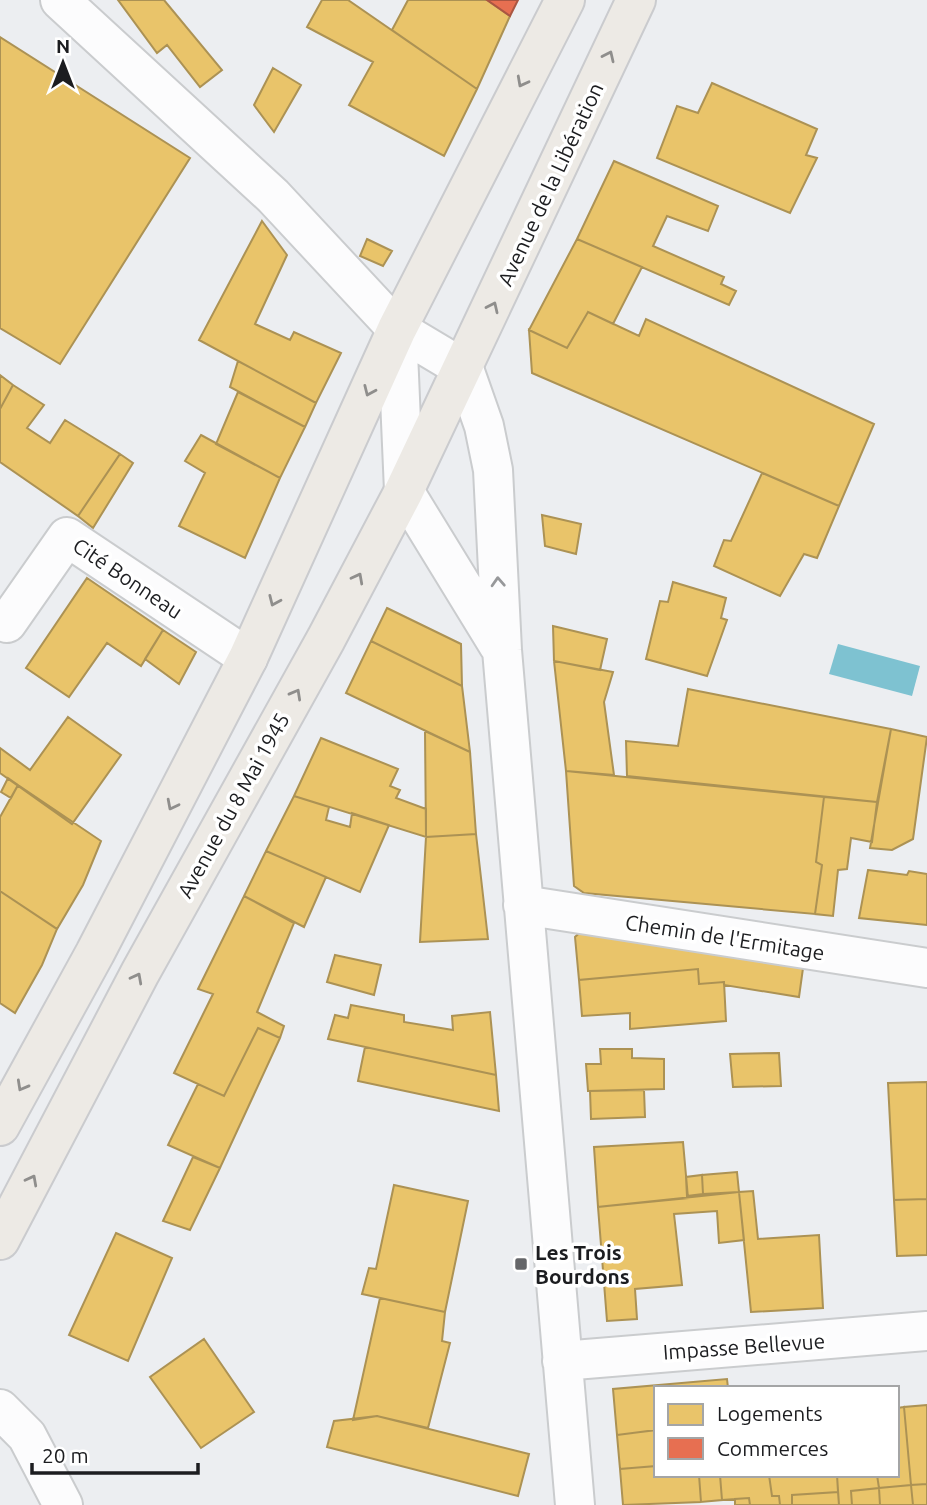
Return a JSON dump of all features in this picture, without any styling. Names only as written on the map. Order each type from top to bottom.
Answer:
[{"type":"main road","points":[[0,1126],[95,953],[248,658],[397,329],[565,0]]},
{"type":"main road","name":"Avenue de la Libération","points":[[464,369],[636,0]]},
{"type":"main road","name":"Avenue du 8 Mai 1945","points":[[0,1240],[139,973],[326,639],[464,369]]},
{"type":"street","points":[[60,0],[273,196],[397,329],[464,369],[484,426],[493,470],[502,650],[575,1505]]},
{"type":"street","points":[[397,329],[404,491],[502,650]]},
{"type":"street","name":"Cité Bonneau","points":[[0,619],[7,623],[67,537],[248,658]]},
{"type":"street","name":"Chemin de l'Ermitage","points":[[523,905],[927,968]]},
{"type":"street","name":"Impasse Bellevue","points":[[562,1361],[927,1331]]},
{"type":"street","points":[[0,1409],[27,1436],[63,1505]]},
{"type":"water","points":[[838,644],[920,666],[912,696],[829,674]]},
{"type":"building: Logements","points":[[118,0],[164,0],[222,70],[200,87],[167,45],[157,53]]},
{"type":"building: Logements","points":[[322,0],[348,0],[477,89],[444,156],[349,105],[373,62],[307,27]]},
{"type":"building: Logements","points":[[408,0],[487,0],[510,16],[477,89],[392,30]]},
{"type":"building: Logements","points":[[0,37],[190,158],[60,364],[0,328]]},
{"type":"building: Logements","points":[[273,68],[301,85],[274,132],[254,105]]},
{"type":"building: Logements","points":[[712,83],[817,129],[806,155],[817,158],[790,213],[657,158],[677,106],[698,113]]},
{"type":"building: Logements","points":[[614,161],[718,206],[708,231],[667,216],[653,246],[724,277],[721,284],[736,291],[729,305],[577,239]]},
{"type":"building: Logements","points":[[262,221],[287,255],[255,324],[290,340],[294,332],[341,353],[316,403],[199,340]]},
{"type":"building: Logements","points":[[367,239],[392,251],[383,266],[360,256]]},
{"type":"building: Logements","points":[[577,239],[642,267],[613,324],[588,312],[567,348],[529,330]]},
{"type":"building: Logements","points":[[588,312],[639,336],[646,319],[874,424],[839,506],[532,373],[529,330],[567,348]]},
{"type":"building: Logements","points":[[238,361],[316,403],[305,427],[230,387]]},
{"type":"building: Logements","points":[[0,375],[13,385],[0,409]]},
{"type":"building: Logements","points":[[13,385],[44,405],[27,428],[50,443],[65,420],[120,454],[78,516],[0,462],[0,409]]},
{"type":"building: Logements","points":[[238,392],[305,427],[280,478],[216,444]]},
{"type":"building: Logements","points":[[201,435],[280,478],[245,558],[179,526],[205,473],[185,461]]},
{"type":"building: Logements","points":[[120,454],[133,463],[93,528],[78,516]]},
{"type":"building: Logements","points":[[762,473],[839,506],[817,558],[804,554],[780,596],[714,566],[724,540],[731,541]]},
{"type":"building: Logements","points":[[542,515],[581,524],[576,554],[545,546]]},
{"type":"building: Logements","points":[[87,578],[163,630],[141,666],[107,643],[69,697],[26,668]]},
{"type":"building: Logements","points":[[673,582],[726,598],[721,618],[727,620],[707,676],[646,659],[660,601],[668,602]]},
{"type":"building: Logements","points":[[387,608],[461,644],[462,686],[371,641]]},
{"type":"building: Logements","points":[[553,626],[607,639],[600,670],[554,661]]},
{"type":"building: Logements","points":[[163,630],[196,652],[179,684],[145,659]]},
{"type":"building: Logements","points":[[371,641],[462,686],[470,752],[346,693]]},
{"type":"building: Logements","points":[[554,661],[613,672],[604,702],[614,775],[566,771]]},
{"type":"building: Logements","points":[[688,689],[891,729],[877,802],[627,776],[626,741],[678,746]]},
{"type":"building: Logements","points":[[68,717],[121,755],[72,824],[0,773],[0,748],[30,770]]},
{"type":"building: Logements","points":[[891,729],[927,737],[913,839],[892,850],[870,848]]},
{"type":"building: Logements","points":[[425,731],[470,752],[476,834],[426,837]]},
{"type":"building: Logements","points":[[321,738],[398,769],[390,786],[400,790],[396,798],[426,809],[426,837],[294,796]]},
{"type":"building: Logements","points":[[566,771],[824,797],[816,862],[822,865],[815,914],[584,893],[574,886]]},
{"type":"building: Logements","points":[[8,778],[18,785],[11,798],[1,792]]},
{"type":"building: Logements","points":[[18,785],[101,841],[83,885],[57,929],[0,891],[0,817]]},
{"type":"building: Logements","points":[[294,796],[329,807],[326,820],[350,827],[352,813],[389,825],[360,892],[266,851]]},
{"type":"building: Logements","points":[[824,797],[877,802],[872,842],[851,838],[847,869],[838,870],[833,916],[815,914],[822,865],[816,862]]},
{"type":"building: Logements","points":[[476,834],[488,939],[420,942],[426,837]]},
{"type":"building: Logements","points":[[266,851],[326,877],[304,927],[244,896]]},
{"type":"building: Logements","points":[[868,870],[907,875],[909,871],[927,874],[927,925],[859,918]]},
{"type":"building: Logements","points":[[0,891],[57,929],[42,965],[15,1013],[0,1003]]},
{"type":"building: Logements","points":[[244,896],[294,923],[257,1012],[284,1026],[280,1038],[258,1028],[224,1096],[174,1073],[213,994],[198,989]]},
{"type":"building: Logements","points":[[586,927],[804,961],[799,997],[724,985],[724,982],[699,984],[698,969],[579,980],[575,937]]},
{"type":"building: Logements","points":[[335,955],[381,965],[374,995],[327,982]]},
{"type":"building: Logements","points":[[698,969],[699,984],[724,982],[726,1021],[630,1029],[630,1013],[582,1016],[579,980]]},
{"type":"building: Logements","points":[[351,1005],[404,1015],[404,1022],[453,1030],[452,1016],[490,1012],[496,1075],[328,1039],[335,1015],[348,1018]]},
{"type":"building: Logements","points":[[258,1028],[280,1038],[220,1168],[168,1145],[198,1084],[224,1096]]},
{"type":"building: Logements","points":[[365,1047],[496,1075],[499,1111],[358,1081]]},
{"type":"building: Logements","points":[[600,1049],[632,1049],[632,1058],[664,1059],[664,1089],[588,1091],[586,1064],[601,1064]]},
{"type":"building: Logements","points":[[779,1053],[781,1086],[733,1087],[730,1054]]},
{"type":"building: Logements","points":[[927,1082],[927,1199],[894,1200],[888,1083]]},
{"type":"building: Logements","points":[[644,1090],[645,1117],[591,1119],[590,1091]]},
{"type":"building: Logements","points":[[683,1142],[688,1198],[598,1207],[594,1147]]},
{"type":"building: Logements","points":[[193,1157],[220,1168],[190,1230],[163,1221]]},
{"type":"building: Logements","points":[[737,1172],[739,1192],[703,1194],[702,1175]]},
{"type":"building: Logements","points":[[702,1175],[703,1194],[687,1196],[686,1177]]},
{"type":"building: Logements","points":[[394,1185],[468,1201],[445,1312],[362,1294],[369,1268],[376,1269]]},
{"type":"building: Logements","points":[[753,1191],[758,1239],[819,1235],[823,1308],[751,1312],[739,1192]]},
{"type":"building: Logements","points":[[739,1192],[744,1240],[719,1243],[717,1211],[674,1214],[682,1285],[635,1289],[637,1319],[607,1321],[598,1207]]},
{"type":"building: Logements","points":[[927,1199],[927,1255],[897,1256],[894,1200]]},
{"type":"building: Logements","points":[[116,1233],[172,1258],[128,1361],[69,1335]]},
{"type":"building: Logements","points":[[380,1298],[445,1312],[442,1341],[450,1343],[428,1428],[377,1416],[353,1420]]},
{"type":"building: Logements","points":[[204,1339],[254,1412],[201,1448],[150,1377]]},
{"type":"building: Logements","points":[[727,1379],[728,1386],[654,1386],[654,1430],[617,1435],[613,1389]]},
{"type":"building: Logements","points":[[927,1405],[927,1484],[911,1485],[904,1407]]},
{"type":"building: Logements","points":[[904,1407],[911,1485],[879,1488],[877,1477],[899,1477],[899,1408]]},
{"type":"building: Logements","points":[[377,1416],[529,1454],[518,1496],[327,1447],[334,1421]]},
{"type":"building: Logements","points":[[654,1430],[654,1466],[620,1469],[617,1435]]},
{"type":"building: Logements","points":[[654,1466],[654,1477],[699,1477],[701,1502],[623,1505],[620,1469]]},
{"type":"building: Logements","points":[[699,1477],[720,1477],[722,1500],[701,1502]]},
{"type":"building: Logements","points":[[720,1477],[769,1477],[772,1496],[779,1496],[780,1505],[750,1505],[749,1498],[722,1500]]},
{"type":"building: Logements","points":[[769,1477],[837,1477],[838,1492],[792,1495],[792,1505],[780,1505],[779,1496],[772,1496]]},
{"type":"building: Logements","points":[[837,1477],[877,1477],[879,1488],[851,1491],[852,1505],[839,1505]]},
{"type":"building: Logements","points":[[927,1484],[927,1505],[913,1505],[911,1485]]},
{"type":"building: Logements","points":[[911,1485],[913,1505],[880,1505],[879,1488]]},
{"type":"building: Logements","points":[[879,1488],[880,1505],[852,1505],[851,1491]]},
{"type":"building: Logements","points":[[838,1492],[839,1505],[792,1505],[792,1495]]},
{"type":"building: Logements","points":[[749,1498],[750,1505],[735,1505],[735,1499]]},
{"type":"building: Commerces","points":[[487,0],[518,0],[510,16]]},
{"type":"place","name":"Les Trois Bourdons","points":[[521,1264]]}]
